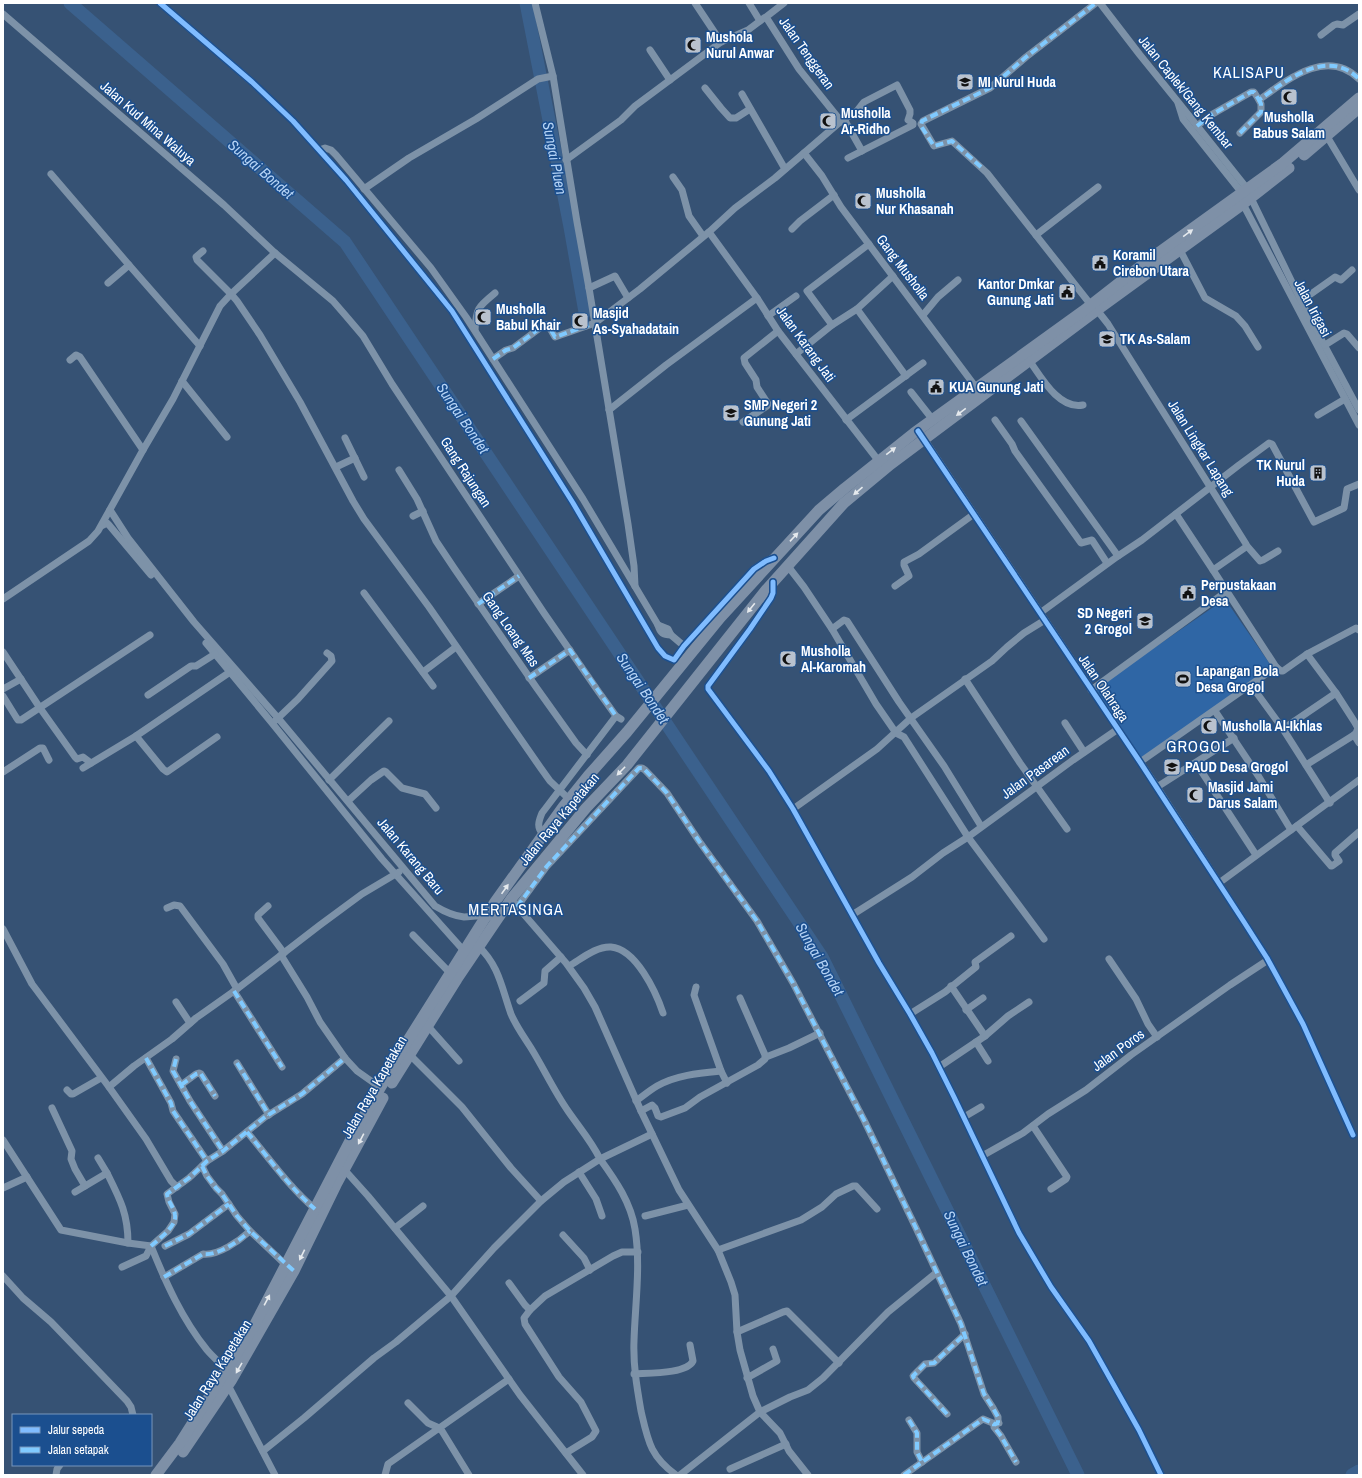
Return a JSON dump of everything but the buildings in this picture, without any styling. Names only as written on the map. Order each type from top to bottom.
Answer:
[{"type":"highway","points":[[1325,133],[1359,98]]},
{"type":"highway","points":[[1127,282],[1180,250],[1325,133],[1359,108]]},
{"type":"highway","points":[[921,435],[933,420],[1029,360],[1127,282],[1247,196]]},
{"type":"highway","points":[[491,918],[543,834],[569,799],[720,618],[819,510],[1090,311]]},
{"type":"highway","name":"Jalan Raya Kapetakan","points":[[454,976],[465,952],[477,934],[491,918],[514,903],[586,808],[627,765],[645,740],[787,565],[881,465]]},
{"type":"highway","name":"Jalan Raya Kapetakan","points":[[166,1475],[228,1385],[290,1268],[341,1167],[390,1079],[454,976],[478,946],[491,918]]},
{"type":"highway","name":"Jalan Raya Kapetakan","points":[[156,1475],[180,1443],[290,1268],[314,1209],[341,1167],[353,1135],[381,1088],[390,1079],[409,1054],[424,1023]]},
{"type":"street","points":[[160,3],[252,82],[293,121],[320,150],[452,311],[573,503],[658,648],[665,656],[674,660],[684,646],[754,569],[766,561],[774,558]]},
{"type":"street","points":[[535,3],[551,76],[589,288],[593,324],[609,410],[634,566],[636,588]]},
{"type":"street","points":[[695,3],[721,42]]},
{"type":"street","points":[[566,160],[621,120],[635,106],[721,42],[748,30],[763,19],[749,3]]},
{"type":"street","name":"Jalan Tenggeran","points":[[784,3],[763,19],[799,68],[842,121],[862,151]]},
{"type":"street","name":"Jalan Lingkar Lapang","points":[[1096,3],[990,88],[921,123],[921,126],[934,146],[952,141],[982,167],[1036,235],[1090,311],[1108,324],[1247,546],[1260,561],[1278,551]]},
{"type":"street","name":"Jalan Caplek/Gang Kembar","points":[[1100,3],[1178,102],[1247,196]]},
{"type":"street","name":"Jalan Kud Mina Waluya","points":[[3,14],[224,204],[275,253]]},
{"type":"street","points":[[1321,35],[1334,24],[1343,26],[1359,14]]},
{"type":"street","points":[[650,50],[670,80]]},
{"type":"street","points":[[1260,100],[1282,83],[1315,67],[1341,67],[1348,70],[1359,79]]},
{"type":"street","points":[[364,189],[409,158],[476,119],[540,78],[551,76]]},
{"type":"street","points":[[493,359],[506,350],[513,348],[544,325],[548,325],[554,337],[593,324],[628,298],[706,234],[735,208],[785,170],[842,121],[857,111],[864,102],[895,85],[898,86],[910,112],[908,120],[913,123],[913,125],[848,158]]},
{"type":"street","points":[[705,88],[730,118],[736,118],[750,109]]},
{"type":"street","points":[[1196,126],[1211,115],[1251,92],[1254,92],[1260,100],[1261,112],[1240,133]]},
{"type":"street","points":[[742,94],[785,170]]},
{"type":"street","points":[[1178,102],[1183,119],[1247,196],[1359,410]]},
{"type":"street","points":[[1325,133],[1359,190]]},
{"type":"street","points":[[320,150],[325,148],[331,150],[336,155],[431,268],[475,330],[583,499],[658,625],[666,627],[670,630],[671,635],[684,646]]},
{"type":"street","name":"Gang Musholla","points":[[804,153],[822,176],[869,244],[979,392]]},
{"type":"street","points":[[51,174],[200,346]]},
{"type":"street","name":"Jalan Karang Jati","points":[[672,177],[684,193],[689,216],[706,234],[757,298],[778,331],[881,465]]},
{"type":"street","points":[[1036,235],[1098,187]]},
{"type":"street","points":[[792,230],[800,221],[834,195]]},
{"type":"street","name":"Jalan Irigasi","points":[[1247,196],[1359,425]]},
{"type":"street","points":[[832,325],[807,291],[869,244]]},
{"type":"street","points":[[1180,250],[1205,298],[1236,316],[1245,326],[1258,348]]},
{"type":"street","points":[[203,251],[197,255],[197,260],[231,294],[260,336],[288,382],[364,519],[382,541],[524,745],[547,776],[569,799]]},
{"type":"street","points":[[3,599],[88,541],[107,517],[182,382],[220,306],[275,253]]},
{"type":"street","name":"Gang Rajungan","points":[[275,253],[333,301],[363,336],[392,384],[519,576],[618,718],[587,755]]},
{"type":"street","points":[[108,283],[129,265]]},
{"type":"street","points":[[1302,301],[1335,278],[1341,280],[1352,270]]},
{"type":"street","points":[[589,288],[615,276],[628,298]]},
{"type":"street","points":[[796,354],[832,325],[856,309],[893,276]]},
{"type":"street","points":[[923,315],[938,297],[958,280]]},
{"type":"street","points":[[475,330],[478,309],[495,293]]},
{"type":"street","points":[[768,316],[796,296]]},
{"type":"street","points":[[609,410],[666,365],[757,298]]},
{"type":"street","points":[[856,309],[906,376]]},
{"type":"street","points":[[743,422],[768,405],[757,387],[756,380],[745,363],[744,358],[778,331]]},
{"type":"street","points":[[1325,345],[1344,333],[1347,334],[1359,348]]},
{"type":"street","points":[[70,360],[76,356],[80,357],[143,450]]},
{"type":"street","points":[[1029,360],[1051,389],[1066,403],[1073,406],[1083,405]]},
{"type":"street","points":[[846,420],[923,363]]},
{"type":"street","points":[[182,382],[227,436]]},
{"type":"street","points":[[911,392],[933,420]]},
{"type":"street","points":[[1318,415],[1346,399]]},
{"type":"street","points":[[995,420],[1012,444],[1015,451],[1081,543],[1092,540],[1107,564]]},
{"type":"street","points":[[1021,421],[1118,556]]},
{"type":"street","name":"Jalan Olahraga","points":[[921,435],[1157,787],[1268,960],[1304,1024],[1353,1135]]},
{"type":"street","points":[[346,438],[364,477]]},
{"type":"street","points":[[1040,613],[1142,540],[1239,464],[1271,443],[1314,522],[1344,508],[1347,489],[1359,484]]},
{"type":"street","points":[[336,467],[355,458]]},
{"type":"street","name":"Gang Loang Mas","points":[[399,470],[415,495],[436,541],[529,678],[572,738],[587,755]]},
{"type":"street","points":[[413,516],[423,511]]},
{"type":"street","points":[[895,586],[909,576],[904,562],[919,554],[974,514]]},
{"type":"street","points":[[1176,514],[1276,667],[1281,671],[1307,654],[1349,631],[1356,628],[1359,630]]},
{"type":"street","points":[[107,517],[276,720],[337,802],[400,872],[465,952]]},
{"type":"street","points":[[107,517],[107,523],[126,540],[215,654],[230,672],[276,720]]},
{"type":"street","points":[[1213,570],[1247,546]]},
{"type":"street","points":[[787,565],[804,587],[832,629],[876,704],[896,733],[904,737],[968,837],[1044,939]]},
{"type":"street","points":[[478,604],[519,576]]},
{"type":"street","points":[[773,582],[773,593],[771,598],[708,686],[708,689],[769,772],[793,809],[939,1067],[1020,1233],[1051,1287],[1089,1341],[1139,1430],[1161,1475]]},
{"type":"street","points":[[1091,690],[1227,590]]},
{"type":"street","points":[[364,593],[433,686]]},
{"type":"street","points":[[832,629],[844,620],[847,621],[873,663],[944,766],[981,826]]},
{"type":"street","points":[[793,809],[877,749],[911,718],[992,661],[1006,647],[1024,633],[1045,620]]},
{"type":"street","points":[[3,696],[18,720],[26,718],[150,635]]},
{"type":"street","points":[[422,672],[456,647]]},
{"type":"street","points":[[529,678],[570,650]]},
{"type":"street","points":[[3,652],[76,759],[83,758],[91,763]]},
{"type":"street","points":[[276,720],[332,661],[331,656],[327,653]]},
{"type":"street","points":[[148,695],[191,666],[196,666],[215,654]]},
{"type":"street","points":[[1306,765],[1354,735],[1357,730],[1357,726],[1336,693],[1307,654]]},
{"type":"street","points":[[1140,762],[1276,667]]},
{"type":"street","points":[[83,768],[136,736],[230,672]]},
{"type":"street","points":[[3,689],[21,679]]},
{"type":"street","points":[[965,679],[1067,830]]},
{"type":"street","points":[[1250,685],[1283,729],[1330,802]]},
{"type":"street","points":[[1283,729],[1336,693]]},
{"type":"street","points":[[1215,711],[1294,828],[1330,866],[1339,861],[1335,853],[1359,832]]},
{"type":"street","name":"Jalan Karang Baru","points":[[276,720],[330,780],[400,872],[435,906],[448,914],[466,917],[478,915],[491,918]]},
{"type":"street","points":[[330,780],[389,721]]},
{"type":"street","points":[[1065,723],[1084,752]]},
{"type":"street","name":"Jalan Pasarean","points":[[852,915],[912,877],[1037,785],[1118,729]]},
{"type":"street","points":[[1354,735],[1359,743]]},
{"type":"street","points":[[136,736],[167,772],[217,737]]},
{"type":"street","points":[[1157,787],[1234,738]]},
{"type":"street","points":[[3,772],[40,748],[43,748],[49,760]]},
{"type":"street","points":[[543,834],[539,831],[538,825],[542,813],[587,755]]},
{"type":"street","points":[[1196,763],[1256,856]]},
{"type":"street","points":[[808,1475],[789,1451],[780,1433],[760,1412],[747,1378],[740,1350],[737,1332],[735,1295],[718,1250],[688,1205],[636,1101],[595,1008],[569,966],[514,903],[639,768],[642,768],[667,793],[757,921],[793,983],[864,1120],[965,1334],[984,1394],[998,1417],[998,1423],[994,1425],[994,1427],[1016,1462]]},
{"type":"street","points":[[337,802],[347,801],[384,771],[402,788],[425,794],[436,808]]},
{"type":"street","points":[[1219,882],[1359,780]]},
{"type":"street","points":[[109,1087],[172,1039],[190,1023],[362,894],[400,872]]},
{"type":"street","points":[[167,908],[174,905],[180,906],[223,964],[236,990],[282,1067]]},
{"type":"street","points":[[268,906],[258,915],[258,918],[283,954],[320,1022],[345,1058],[357,1071],[381,1088]]},
{"type":"street","points":[[3,929],[6,941],[32,984],[109,1087],[146,1139],[171,1181],[177,1186]]},
{"type":"street","points":[[412,935],[454,976]]},
{"type":"street","points":[[910,1014],[944,992],[976,967],[976,962],[1011,936]]},
{"type":"street","points":[[478,946],[489,957],[495,966],[512,1015],[519,1029],[559,1098],[603,1158],[631,1211],[638,1252],[633,1342],[643,1419],[650,1442],[659,1460],[676,1475]]},
{"type":"street","points":[[569,966],[598,950],[610,947],[619,949],[644,973],[657,996],[662,1013]]},
{"type":"street","points":[[520,1001],[544,983],[545,971],[561,957]]},
{"type":"street","points":[[1109,959],[1136,999],[1148,1024],[1157,1037]]},
{"type":"street","name":"Jalan Poros","points":[[982,1156],[1012,1140],[1048,1114],[1086,1090],[1131,1055],[1268,960]]},
{"type":"street","points":[[951,986],[985,1036]]},
{"type":"street","points":[[696,987],[694,998],[721,1071],[727,1083]]},
{"type":"street","points":[[740,998],[766,1057]]},
{"type":"street","points":[[966,1010],[982,998]]},
{"type":"street","points":[[176,1002],[190,1023]]},
{"type":"street","points":[[939,1067],[985,1036],[1008,1016],[1029,1002]]},
{"type":"street","points":[[424,1023],[459,1061]]},
{"type":"street","points":[[641,1111],[652,1105],[658,1116],[664,1116],[685,1108],[700,1097],[760,1063],[766,1057],[820,1033]]},
{"type":"street","points":[[976,1042],[988,1061]]},
{"type":"street","points":[[409,1054],[462,1107],[511,1168],[541,1201]]},
{"type":"street","points":[[146,1058],[171,1103],[173,1111],[205,1164],[216,1188],[250,1231],[290,1268]]},
{"type":"street","points":[[122,1267],[144,1257],[152,1246],[168,1231],[174,1222],[175,1214],[167,1196],[177,1186],[269,1115],[302,1094],[345,1058]]},
{"type":"street","points":[[176,1059],[173,1069],[181,1085],[223,1151]]},
{"type":"street","points":[[237,1063],[269,1115]]},
{"type":"street","points":[[636,1101],[658,1086],[674,1080],[688,1076],[721,1071]]},
{"type":"street","points":[[181,1085],[199,1073],[215,1096]]},
{"type":"street","points":[[67,1090],[70,1094],[73,1094],[101,1078]]},
{"type":"street","points":[[964,1117],[981,1107]]},
{"type":"street","points":[[52,1108],[72,1151],[70,1157],[75,1169],[85,1186]]},
{"type":"street","points":[[1033,1126],[1067,1177],[1066,1180],[1051,1189]]},
{"type":"street","points":[[247,1132],[304,1200],[314,1209]]},
{"type":"street","points":[[263,1451],[451,1296],[494,1248],[541,1201],[564,1182],[603,1158],[652,1134]]},
{"type":"street","points":[[3,1140],[61,1230],[128,1243],[152,1246]]},
{"type":"street","points":[[98,1158],[119,1194],[127,1225],[128,1243]]},
{"type":"street","points":[[341,1167],[395,1228],[451,1296],[509,1378],[583,1475]]},
{"type":"street","points":[[579,1172],[596,1199],[602,1216]]},
{"type":"street","points":[[75,1192],[107,1173]]},
{"type":"street","points":[[3,1188],[27,1177]]},
{"type":"street","points":[[718,1250],[801,1220],[822,1207],[836,1194],[854,1186],[877,1210]]},
{"type":"street","points":[[165,1246],[189,1234],[229,1204]]},
{"type":"street","points":[[645,1216],[688,1205]]},
{"type":"street","points":[[395,1228],[422,1206]]},
{"type":"street","points":[[164,1277],[203,1254],[210,1255],[238,1242],[250,1231]]},
{"type":"street","points":[[563,1235],[584,1258],[590,1270]]},
{"type":"street","points":[[152,1246],[164,1277],[179,1307],[208,1351],[227,1370]]},
{"type":"street","points":[[566,1453],[592,1438],[596,1431],[581,1402],[559,1377],[525,1324],[524,1318],[545,1296],[622,1252],[638,1252]]},
{"type":"street","points":[[680,1475],[760,1412],[808,1390],[839,1363],[888,1312],[936,1272]]},
{"type":"street","points":[[3,1276],[23,1298],[79,1349],[103,1377],[127,1401],[131,1407],[133,1414]]},
{"type":"street","points":[[509,1283],[525,1306],[530,1310]]},
{"type":"street","points":[[737,1332],[785,1311],[839,1363]]},
{"type":"street","points":[[947,1414],[914,1379],[913,1376],[925,1364],[934,1363],[965,1334]]},
{"type":"street","points":[[636,1374],[672,1371],[688,1366],[693,1361],[690,1345]]},
{"type":"street","points":[[747,1378],[777,1361],[773,1349]]},
{"type":"street","points":[[385,1475],[388,1464],[440,1429],[509,1378]]},
{"type":"street","points":[[228,1385],[275,1475]]},
{"type":"street","points":[[408,1403],[428,1423],[440,1429],[469,1475]]},
{"type":"street","points":[[904,1475],[981,1420],[986,1419],[998,1423]]},
{"type":"street","points":[[909,1420],[917,1433],[917,1452],[922,1462]]},
{"type":"street","points":[[730,1469],[786,1444]]},
{"type":"shaded area","name":"Lapangan Bola Desa Grogol","points":[[1225,599],[1272,667],[1141,758],[1093,690]]},
{"type":"waterway","name":"Sungai Bondet","points":[[70,3],[345,242],[822,957],[1078,1475]]},
{"type":"waterway","name":"Sungai Pluen","points":[[526,3],[570,227],[585,312]]},
{"type":"waterway","points":[[1352,1475],[1359,1471]]},
{"type":"marked path","points":[[981,167],[952,141],[934,146],[921,126],[922,121],[990,88],[1026,57],[1096,3]]},
{"type":"marked path","points":[[1197,126],[1211,115],[1251,92],[1254,92],[1259,100],[1295,76],[1321,66],[1334,66],[1347,70],[1359,79]]},
{"type":"marked path","points":[[1240,133],[1261,112],[1261,104],[1259,100]]},
{"type":"marked path","points":[[493,359],[506,350],[513,348],[544,325],[548,325],[555,337],[589,325]]},
{"type":"marked path","points":[[478,604],[519,576]]},
{"type":"marked path","points":[[529,678],[570,650],[616,716]]},
{"type":"marked path","points":[[517,907],[547,866],[639,768],[645,770],[667,793],[699,841],[757,921],[793,983],[864,1120],[961,1324],[984,1394],[998,1417],[998,1422],[994,1425],[994,1427],[1016,1462]]},
{"type":"marked path","points":[[234,991],[282,1067]]},
{"type":"marked path","points":[[146,1058],[171,1103],[173,1111],[207,1161]]},
{"type":"marked path","points":[[202,1166],[265,1117],[302,1094],[345,1058]]},
{"type":"marked path","points":[[176,1059],[173,1071],[190,1101],[223,1151]]},
{"type":"marked path","points":[[237,1063],[269,1115]]},
{"type":"marked path","points":[[181,1085],[199,1073],[215,1096]]},
{"type":"marked path","points":[[247,1132],[288,1182],[315,1209]]},
{"type":"marked path","points":[[151,1246],[167,1232],[175,1219],[175,1215],[167,1194],[189,1178],[202,1166],[207,1176],[250,1231],[294,1271]]},
{"type":"marked path","points":[[165,1246],[189,1234],[229,1204]]},
{"type":"marked path","points":[[164,1277],[203,1254],[215,1253],[228,1247],[250,1231]]},
{"type":"marked path","points":[[947,1414],[913,1376],[925,1364],[934,1363],[965,1334]]},
{"type":"marked path","points":[[904,1475],[983,1419],[995,1424],[999,1423]]},
{"type":"marked path","points":[[909,1420],[917,1433],[917,1452],[922,1462]]},
{"type":"cycle path","points":[[160,3],[252,82],[293,121],[346,180],[452,311],[573,503],[658,648],[665,656],[674,660],[684,646],[754,569],[766,561],[774,558]]},
{"type":"cycle path","points":[[918,431],[1140,762],[1267,958],[1303,1024],[1353,1135]]},
{"type":"cycle path","points":[[773,582],[773,593],[771,598],[708,686],[708,689],[769,771],[793,809],[879,963],[932,1053],[1019,1233],[1051,1287],[1089,1341],[1139,1430],[1161,1475]]},
{"type":"place","name":"Mushola Nurul Anwar","points":[[693,45]]},
{"type":"place","name":"MI Nurul Huda","points":[[965,82]]},
{"type":"place","name":"Musholla Babus Salam","points":[[1289,97]]},
{"type":"place","name":"Musholla Ar-Ridho","points":[[828,121]]},
{"type":"place","name":"Musholla Nur Khasanah","points":[[863,201]]},
{"type":"place","name":"Koramil Cirebon Utara","points":[[1100,263]]},
{"type":"place","name":"Kantor Dmkar Gunung Jati","points":[[1067,292]]},
{"type":"place","name":"Musholla Babul Khair","points":[[483,317]]},
{"type":"place","name":"Masjid As-Syahadatain","points":[[580,321]]},
{"type":"place","name":"TK As-Salam","points":[[1107,339]]},
{"type":"place","name":"KUA Gunung Jati","points":[[936,387]]},
{"type":"place","name":"SMP Negeri 2 Gunung Jati","points":[[731,413]]},
{"type":"place","name":"TK Nurul Huda","points":[[1318,473]]},
{"type":"place","name":"Perpustakaan Desa","points":[[1188,593]]},
{"type":"place","name":"SD Negeri 2 Grogol","points":[[1145,621]]},
{"type":"place","name":"Musholla Al-Karomah","points":[[788,659]]},
{"type":"place","name":"Lapangan Bola Desa Grogol","points":[[1183,679]]},
{"type":"place","name":"Musholla Al-Ikhlas","points":[[1209,726]]},
{"type":"place","name":"PAUD Desa Grogol","points":[[1172,767]]},
{"type":"place","name":"Masjid Jami Darus Salam","points":[[1195,795]]},
{"type":"district","name":"KALISAPU","points":[[1249,72]]},
{"type":"district","name":"GROGOL","points":[[1198,746]]},
{"type":"district","name":"MERTASINGA","points":[[516,909]]}]
